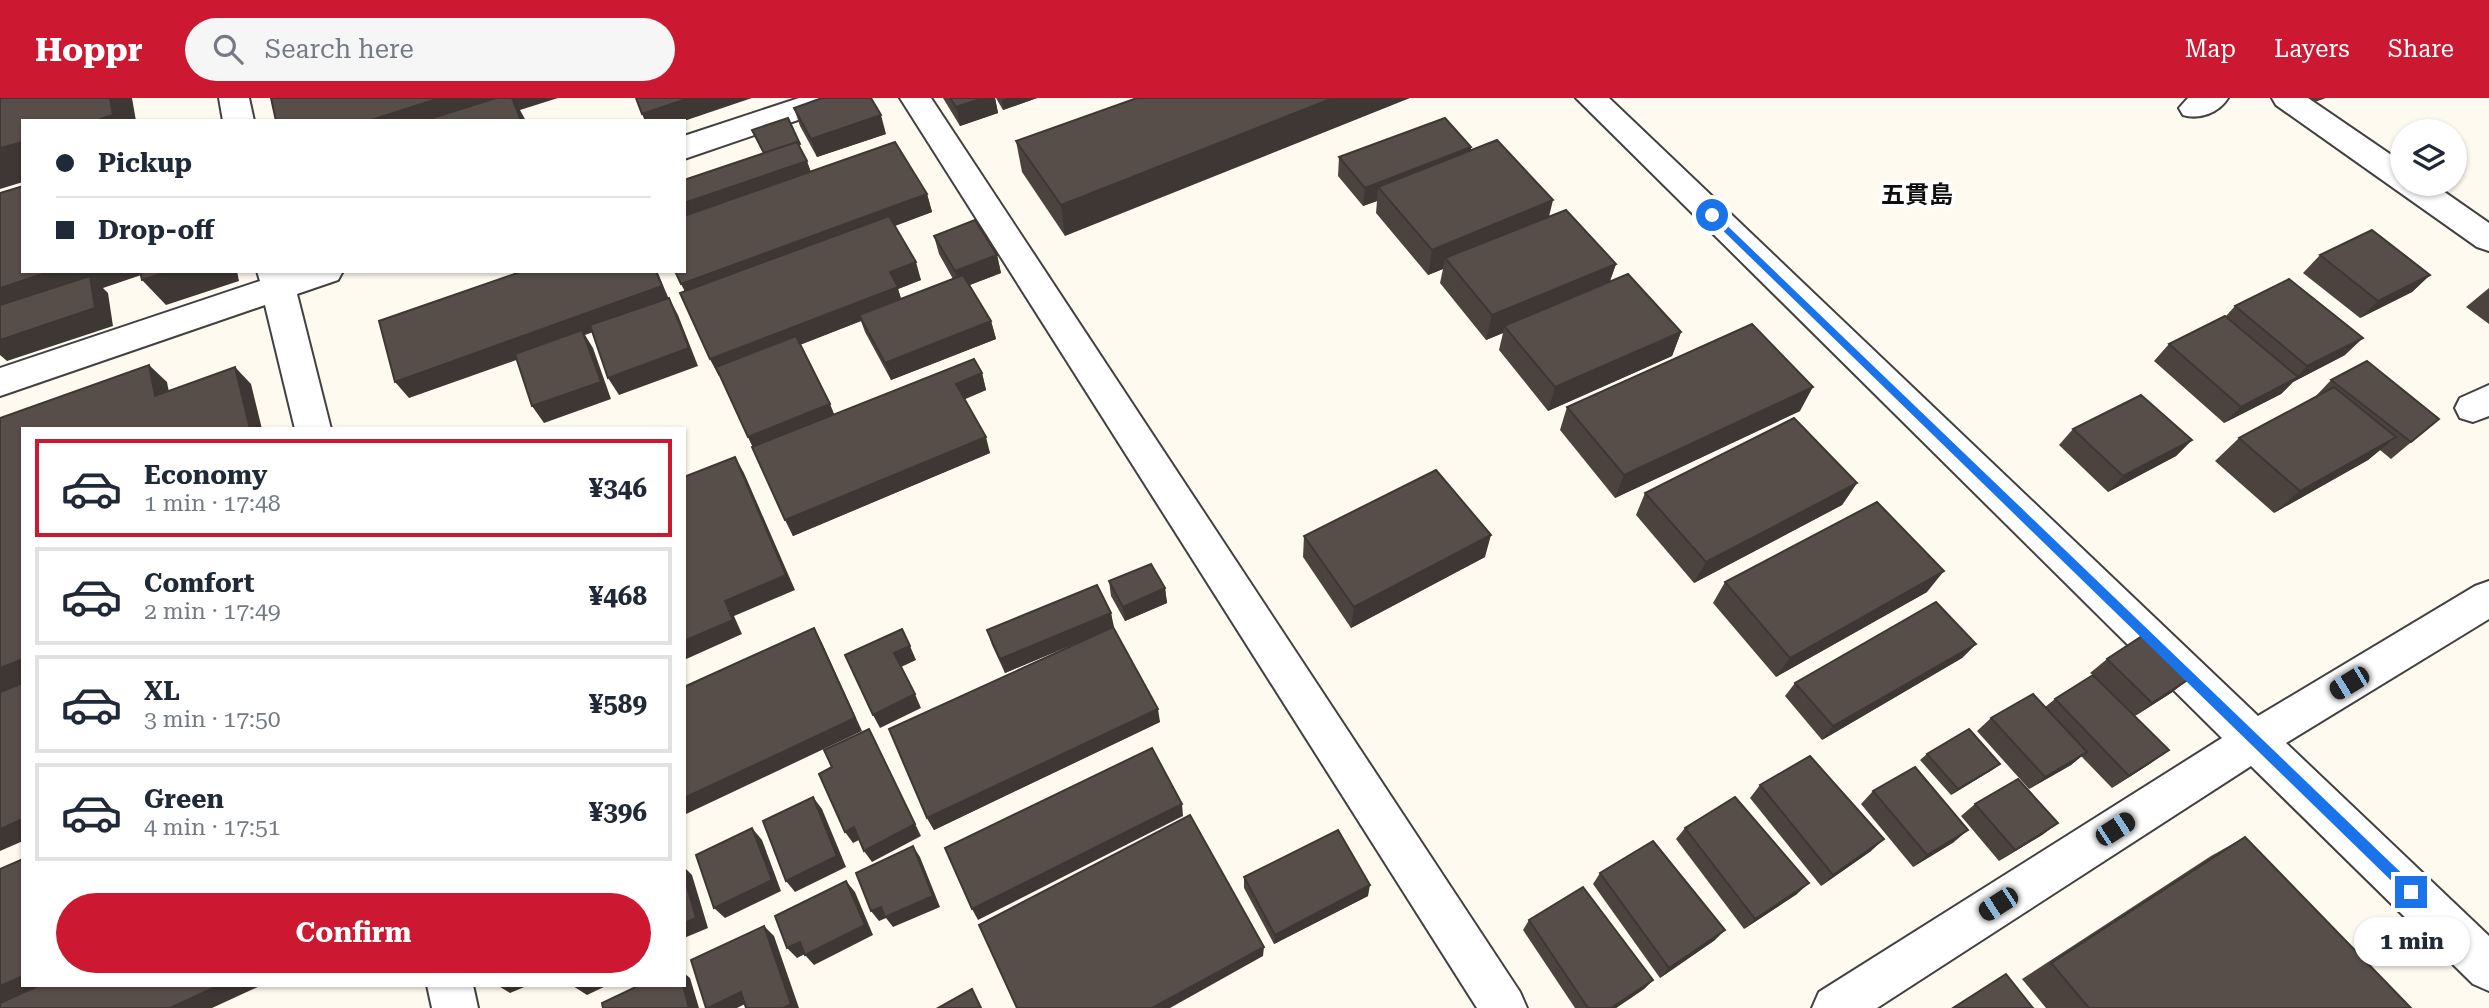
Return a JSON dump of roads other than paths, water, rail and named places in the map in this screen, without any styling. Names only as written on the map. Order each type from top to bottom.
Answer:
[{"type":"street","points":[[234,98],[239,119]]},
{"type":"street","points":[[686,147],[831,98]]},
{"type":"street","points":[[915,98],[1504,1008]]},
{"type":"street","points":[[1591,98],[2489,968]]},
{"type":"street","points":[[2287,98],[2390,169]]},
{"type":"street","points":[[2427,196],[2489,239]]},
{"type":"street","points":[[0,382],[276,279],[314,273]]},
{"type":"street","points":[[276,279],[313,427]]},
{"type":"street","points":[[1835,1008],[2255,740],[2489,598]]},
{"type":"street","points":[[450,987],[455,1008]]},
{"type":"district","name":"五貫島","points":[[1917,195]]}]
